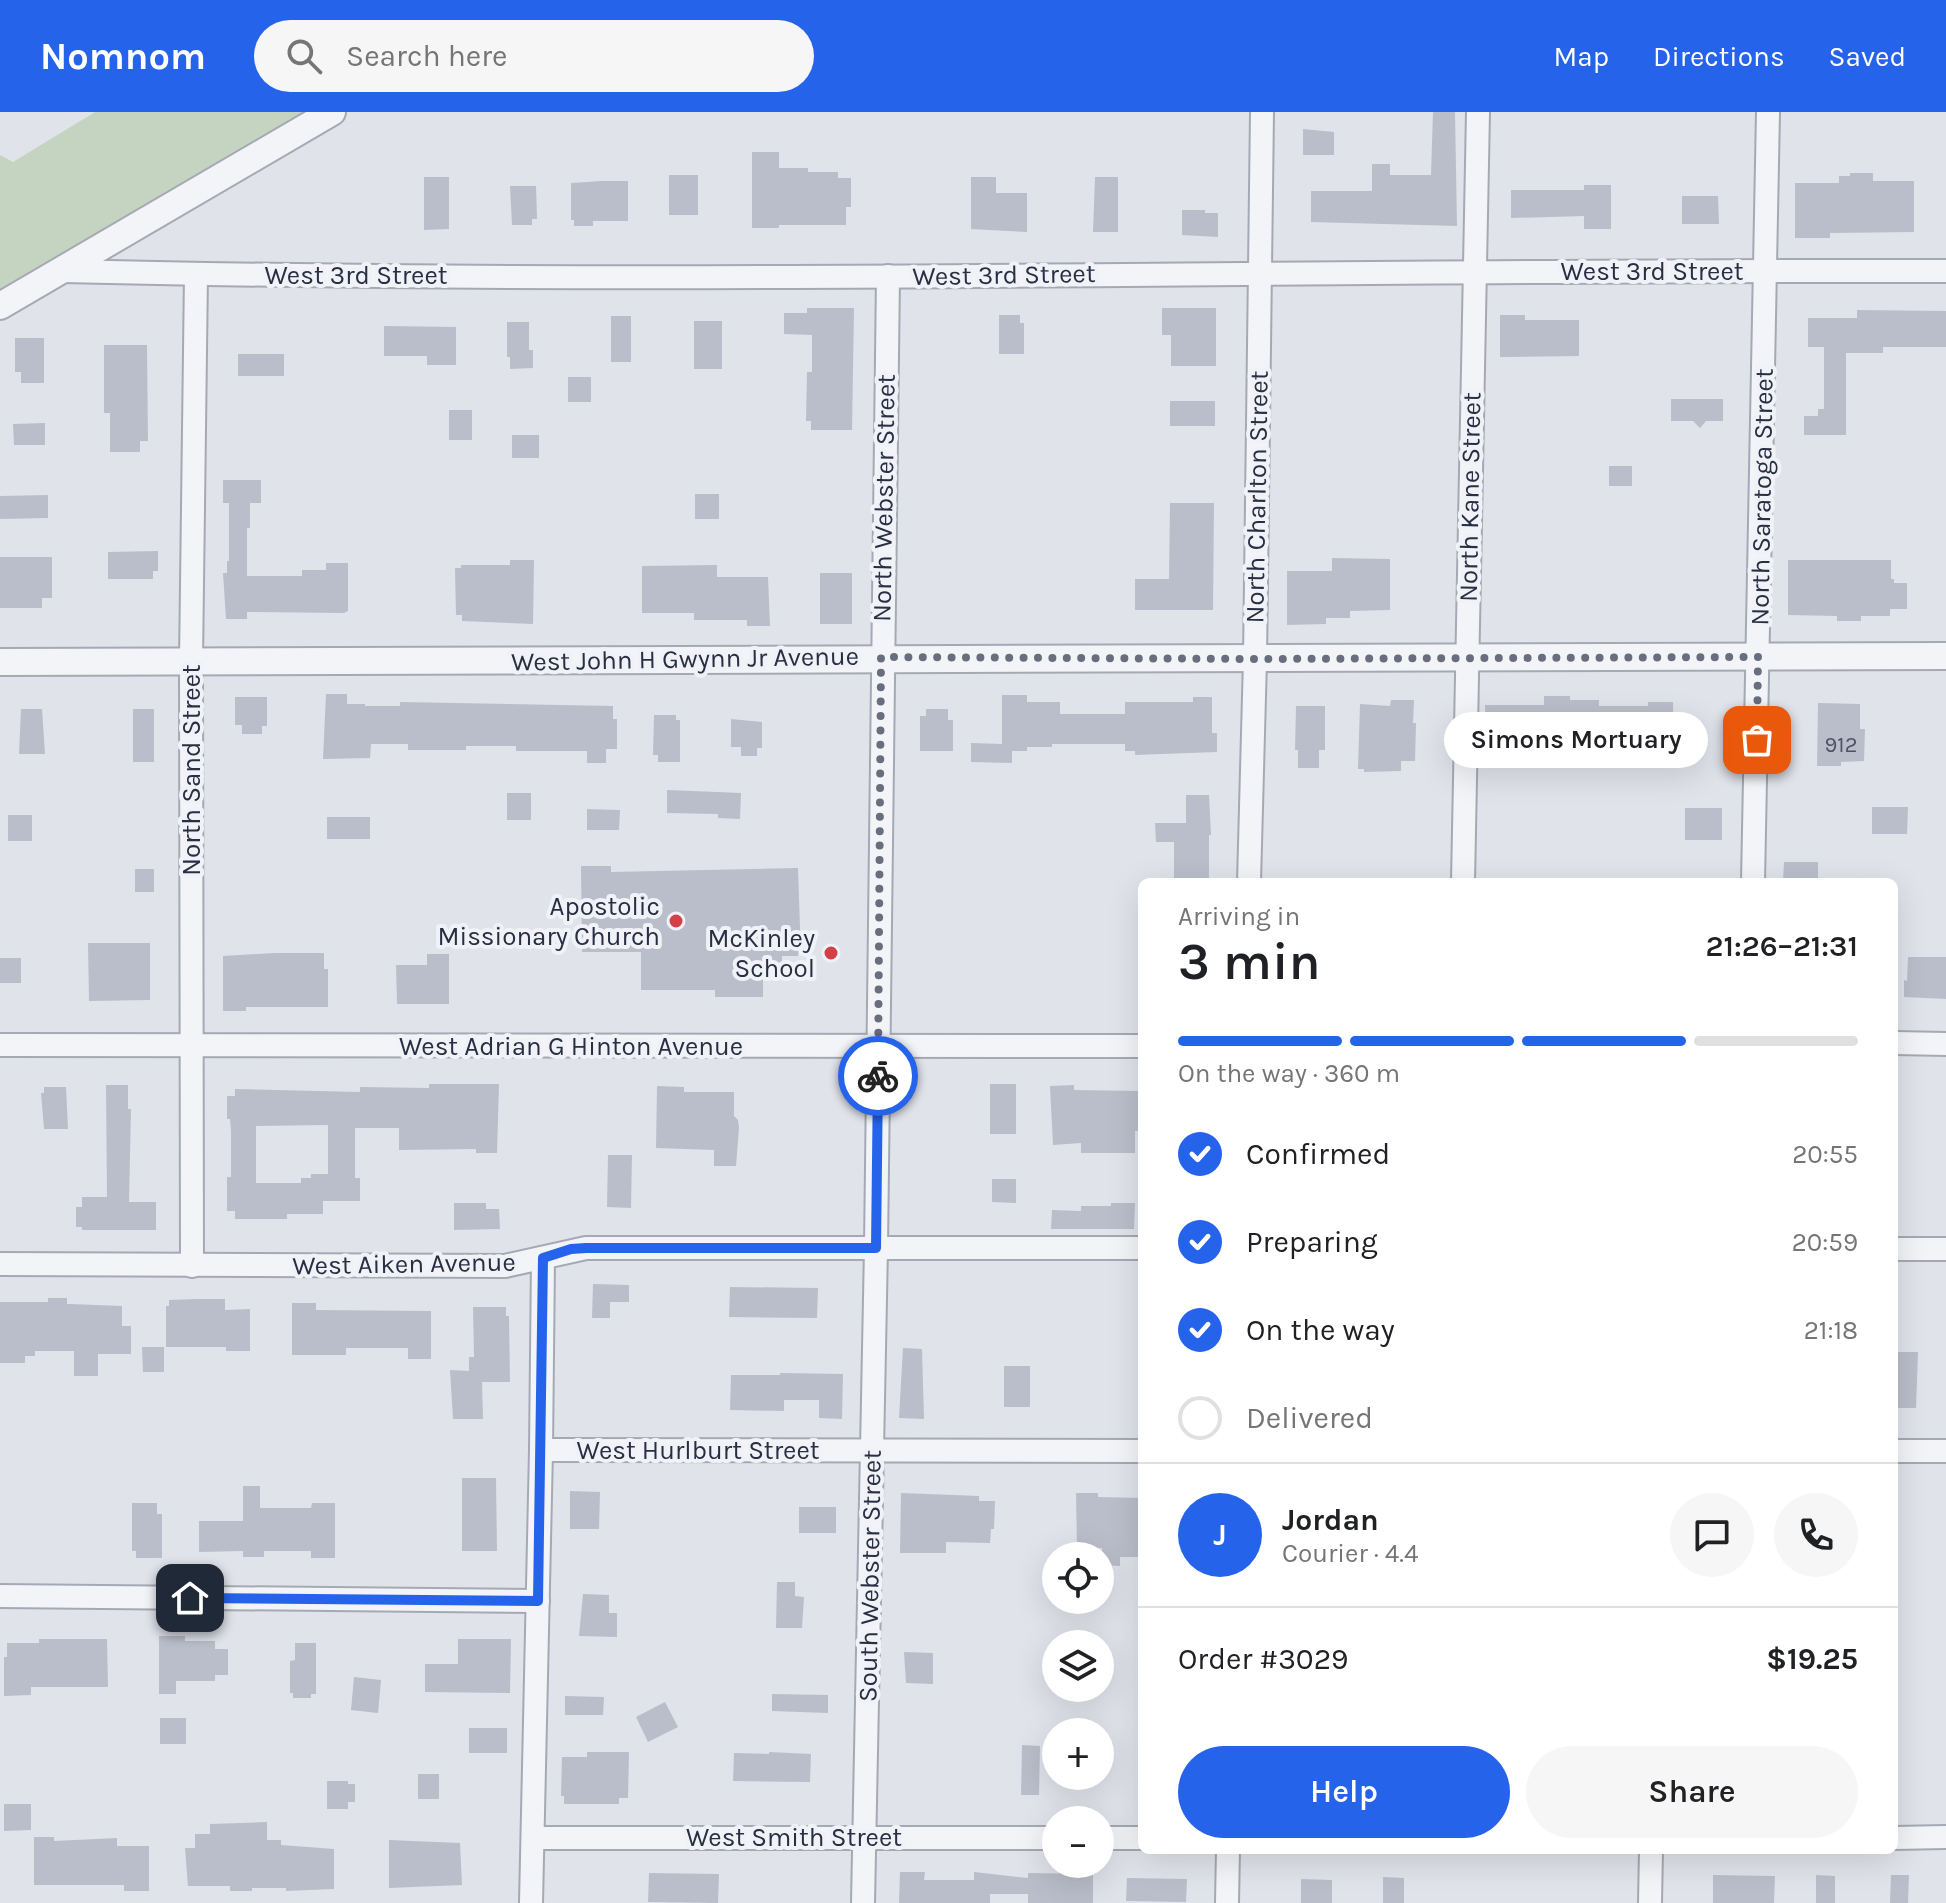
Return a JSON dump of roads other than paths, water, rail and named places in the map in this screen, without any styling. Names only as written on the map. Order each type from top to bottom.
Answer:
[{"type":"street","points":[[0,306],[332,112]]},
{"type":"street","name":"North Charlton Street","points":[[1249,878],[1262,112]]},
{"type":"street","name":"North Kane Street","points":[[1463,878],[1478,112]]},
{"type":"street","name":"North Saratoga Street","points":[[1753,878],[1768,112]]},
{"type":"street","name":"West 3rd Street","points":[[62,271],[888,276],[1946,271]]},
{"type":"street","name":"North Sand Street","points":[[192,1266],[191,662],[196,274]]},
{"type":"street","name":"North Webster Street","points":[[876,1248],[888,276]]},
{"type":"street","name":"West John H Gwynn Jr Avenue","points":[[0,662],[1946,656]]},
{"type":"street","points":[[1898,1043],[1946,1044]]},
{"type":"street","name":"West Adrian G Hinton Avenue","points":[[0,1045],[1138,1046]]},
{"type":"street","name":"West Aiken Avenue","points":[[0,1264],[505,1266],[586,1248],[1138,1248]]},
{"type":"street","name":"South Webster Street","points":[[863,1903],[876,1248]]},
{"type":"street","points":[[1898,1249],[1946,1249]]},
{"type":"street","points":[[531,1903],[543,1258]]},
{"type":"street","name":"West Hurlburt Street","points":[[541,1450],[1138,1451]]},
{"type":"street","points":[[1898,1451],[1946,1451]]},
{"type":"street","points":[[0,1596],[538,1601]]},
{"type":"street","points":[[1898,1838],[1946,1837]]},
{"type":"street","name":"West Smith Street","points":[[533,1838],[1042,1838]]},
{"type":"street","points":[[1114,1838],[1138,1838]]},
{"type":"street","points":[[1227,1903],[1228,1854]]},
{"type":"street","points":[[1650,1903],[1651,1854]]},
{"type":"place","name":"Simons Mortuary","points":[[1757,740]]},
{"type":"place","name":"Apostolic Missionary Church","points":[[676,921]]},
{"type":"place","name":"McKinley School","points":[[831,953]]}]
